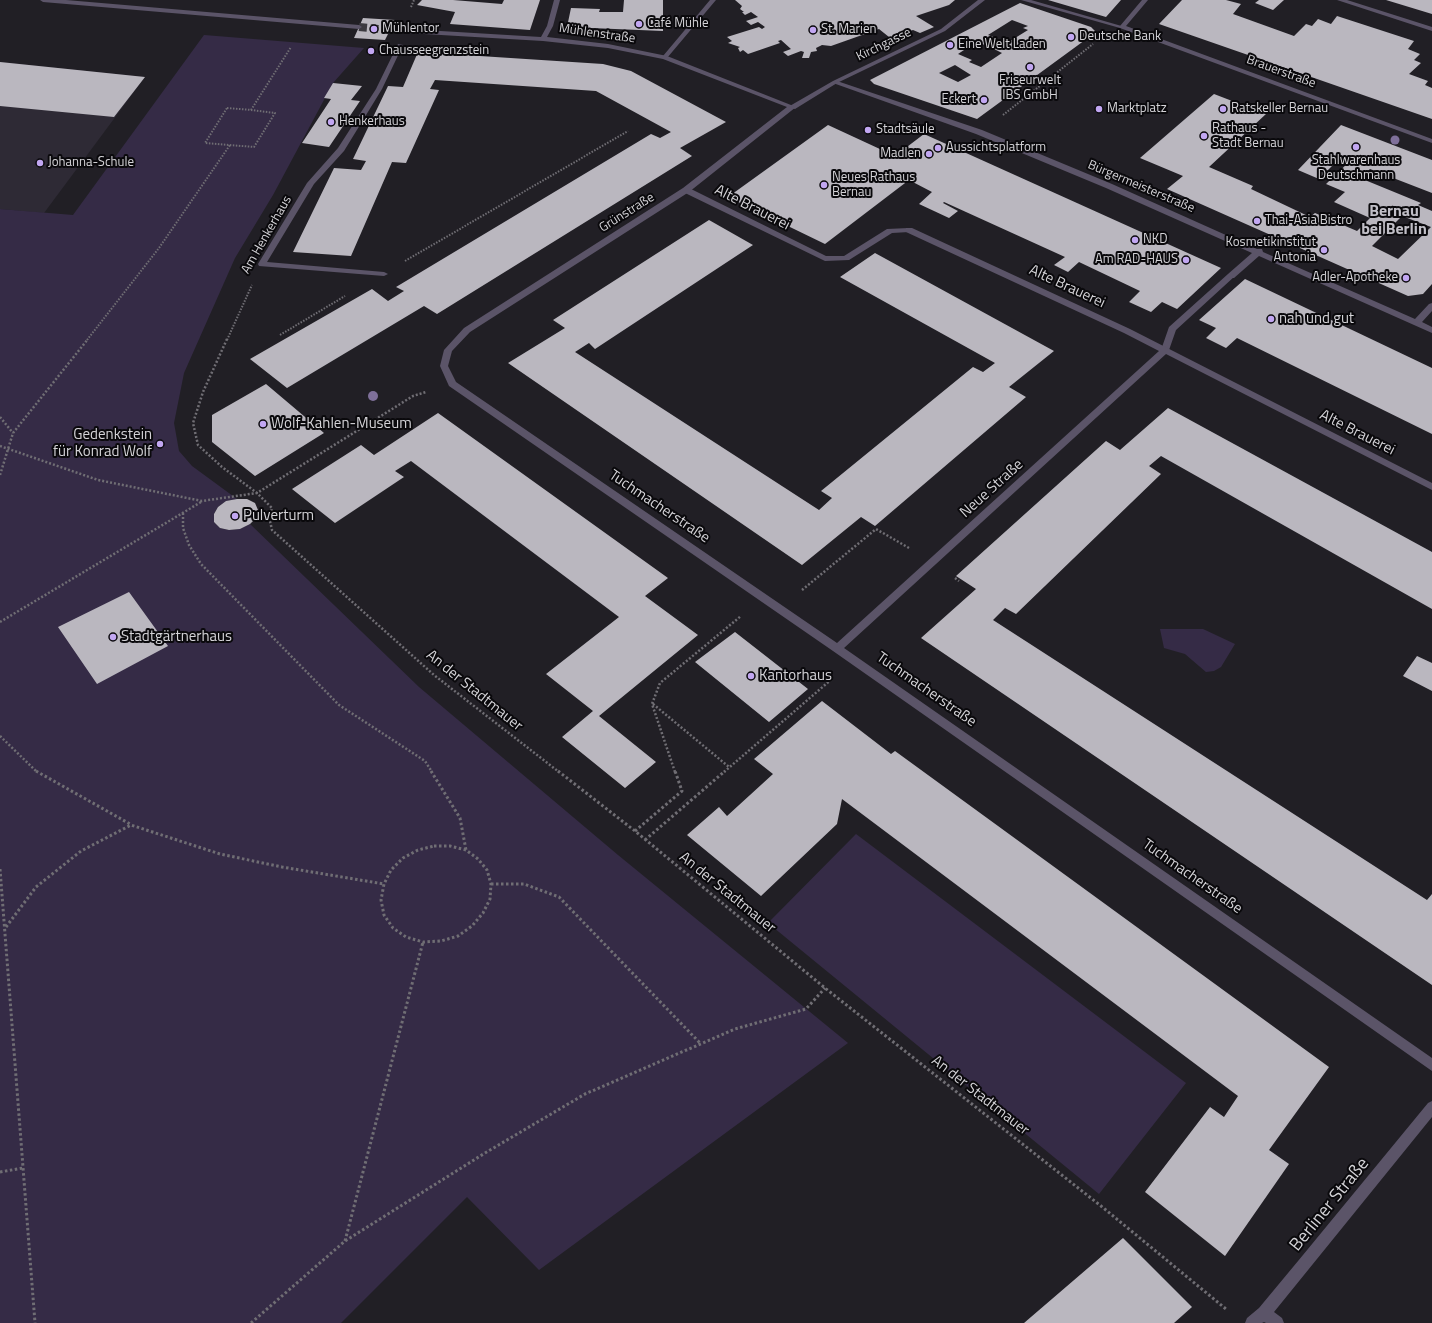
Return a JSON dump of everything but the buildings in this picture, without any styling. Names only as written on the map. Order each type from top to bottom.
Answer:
[{"type":"street","points":[[43,0],[359,27]]},
{"type":"street","points":[[543,39],[550,26],[557,0]]},
{"type":"street","points":[[665,57],[713,0]]},
{"type":"street","name":"Kirchgasse","points":[[792,106],[835,82],[943,30],[982,0]]},
{"type":"street","name":"Brauerstraße","points":[[1024,0],[1122,27],[1432,140]]},
{"type":"street","points":[[1122,27],[1145,0]]},
{"type":"street","points":[[1340,0],[1432,29]]},
{"type":"street","name":"Mühlenstraße","points":[[390,30],[543,39],[608,46],[665,57],[792,106]]},
{"type":"street","name":"Am Henkerhaus","points":[[262,264],[311,183],[341,148],[379,90],[400,45]]},
{"type":"street","name":"Bürgermeisterstraße","points":[[835,82],[980,132],[1259,251],[1432,330]]},
{"type":"street","name":"Grünstraße","points":[[452,384],[444,366],[448,350],[467,330],[686,190],[792,106]]},
{"type":"street","name":"Alte Brauerei","points":[[686,190],[825,259],[846,258],[873,240],[890,231],[909,230],[1039,289],[1165,350],[1432,487]]},
{"type":"street","points":[[1165,350],[1172,329],[1259,251]]},
{"type":"street","points":[[262,264],[384,274]]},
{"type":"street","points":[[1417,322],[1432,306]]},
{"type":"street","name":"Neue Straße","points":[[837,648],[1165,350]]},
{"type":"street","name":"Tuchmacherstraße","points":[[452,384],[855,660],[1432,1065]]},
{"type":"street","name":"Berliner Straße","points":[[1252,1323],[1264,1313],[1432,1107]]},
{"type":"street","points":[[1264,1313],[1277,1323]]},
{"type":"path","points":[[980,132],[1106,33],[1108,23]]},
{"type":"path","points":[[251,110],[294,43]]},
{"type":"path","points":[[227,108],[275,113],[254,147],[230,145],[204,142],[227,108]]},
{"type":"path","points":[[280,335],[628,130]]},
{"type":"path","points":[[0,475],[13,433],[159,248],[230,145]]},
{"type":"path","name":"Am Henkerhaus","points":[[222,467],[198,445],[193,423],[203,392],[262,264]]},
{"type":"path","points":[[0,622],[202,502],[227,496],[257,493],[413,396],[452,384]]},
{"type":"path","points":[[0,417],[13,433]]},
{"type":"path","points":[[0,446],[98,480],[202,502]]},
{"type":"path","name":"An der Stadtmauer","points":[[222,467],[257,493],[272,508],[270,520],[272,530],[434,675],[635,831],[825,988],[1101,1206],[1231,1314]]},
{"type":"path","points":[[183,513],[183,528],[189,545],[201,564],[339,705],[425,761],[460,818],[466,850]]},
{"type":"path","points":[[802,590],[876,529],[959,581]]},
{"type":"path","points":[[635,831],[682,790],[652,704],[660,683],[763,597]]},
{"type":"path","points":[[645,840],[855,660]]},
{"type":"path","points":[[652,704],[729,767]]},
{"type":"path","points":[[0,736],[37,772],[130,825],[220,854],[282,867],[384,884]]},
{"type":"path","points":[[6,927],[36,887],[81,851],[130,825]]},
{"type":"path","points":[[434,846],[445,846],[466,850],[478,859],[487,870],[491,884],[490,899],[483,913],[472,926],[458,936],[423,942],[406,937],[393,928],[384,914],[382,907],[381,900],[384,884],[391,870],[399,862],[418,850],[434,846]]},
{"type":"path","points":[[0,869],[6,927],[35,1323]]},
{"type":"path","points":[[491,884],[524,884],[559,897],[700,1043]]},
{"type":"path","points":[[345,1241],[423,942]]},
{"type":"path","points":[[250,1323],[345,1241],[485,1153],[585,1094],[735,1029],[806,1010],[825,988]]},
{"type":"path","points":[[0,1172],[23,1168]]},
{"type":"shaded area","points":[[204,35],[364,48],[333,83],[273,195],[235,258],[184,373],[174,423],[179,451],[192,466],[237,499],[226,501],[218,507],[214,514],[214,522],[220,528],[229,530],[240,529],[250,524],[419,687],[618,855],[848,1043],[539,1270],[467,1197],[341,1323],[0,1323],[0,209],[73,215]]},
{"type":"shaded area","name":"Johanna-Schule","points":[[0,62],[145,77],[44,213],[0,209]]},
{"type":"shaded area","points":[[1160,629],[1203,629],[1235,644],[1221,667],[1214,671],[1206,672],[1185,654],[1164,648]]},
{"type":"shaded area","points":[[856,834],[1186,1083],[1099,1194],[768,923]]},
{"type":"tunnel","points":[[359,27],[390,30]]},
{"type":"place","name":"Café Mühle","points":[[639,24]]},
{"type":"place","name":"Mühlentor","points":[[374,29]]},
{"type":"place","name":"St. Marien","points":[[813,30]]},
{"type":"place","name":"Deutsche Bank","points":[[1071,37]]},
{"type":"place","name":"Eine Welt Laden","points":[[950,45]]},
{"type":"place","name":"Chausseegrenzstein","points":[[371,51]]},
{"type":"place","name":"Friseurwelt IBS GmbH","points":[[1030,67]]},
{"type":"place","name":"Eckert","points":[[984,100]]},
{"type":"place","name":"Marktplatz","points":[[1099,109]]},
{"type":"place","name":"Ratskeller Bernau","points":[[1223,109]]},
{"type":"place","name":"Henkerhaus","points":[[331,122]]},
{"type":"place","name":"Stadtsäule","points":[[868,130]]},
{"type":"place","name":"Rathaus - Stadt Bernau","points":[[1204,136]]},
{"type":"place","name":"Stahlwarenhaus Deutschmann","points":[[1356,147]]},
{"type":"place","name":"Aussichtsplatform","points":[[938,148]]},
{"type":"place","name":"Madlen","points":[[929,154]]},
{"type":"place","name":"Johanna-Schule","points":[[40,163]]},
{"type":"place","name":"Neues Rathaus Bernau","points":[[824,185]]},
{"type":"place","name":"Thai-Asia Bistro","points":[[1257,221]]},
{"type":"place","name":"NKD","points":[[1135,240]]},
{"type":"place","name":"Kosmetikinstitut Antonia","points":[[1324,250]]},
{"type":"place","name":"Am RAD-HAUS","points":[[1186,260]]},
{"type":"place","name":"Adler-Apotheke","points":[[1406,278]]},
{"type":"place","name":"nah und gut","points":[[1271,319]]},
{"type":"place","name":"Wolf-Kahlen-Museum","points":[[263,424]]},
{"type":"place","name":"Gedenkstein für Konrad Wolf","points":[[160,444]]},
{"type":"place","name":"Pulverturm","points":[[235,516]]},
{"type":"place","name":"Stadtgärtnerhaus","points":[[113,637]]},
{"type":"place","name":"Kantorhaus","points":[[751,676]]},
{"type":"district","name":"Bernau bei Berlin","points":[[1394,221]]}]
